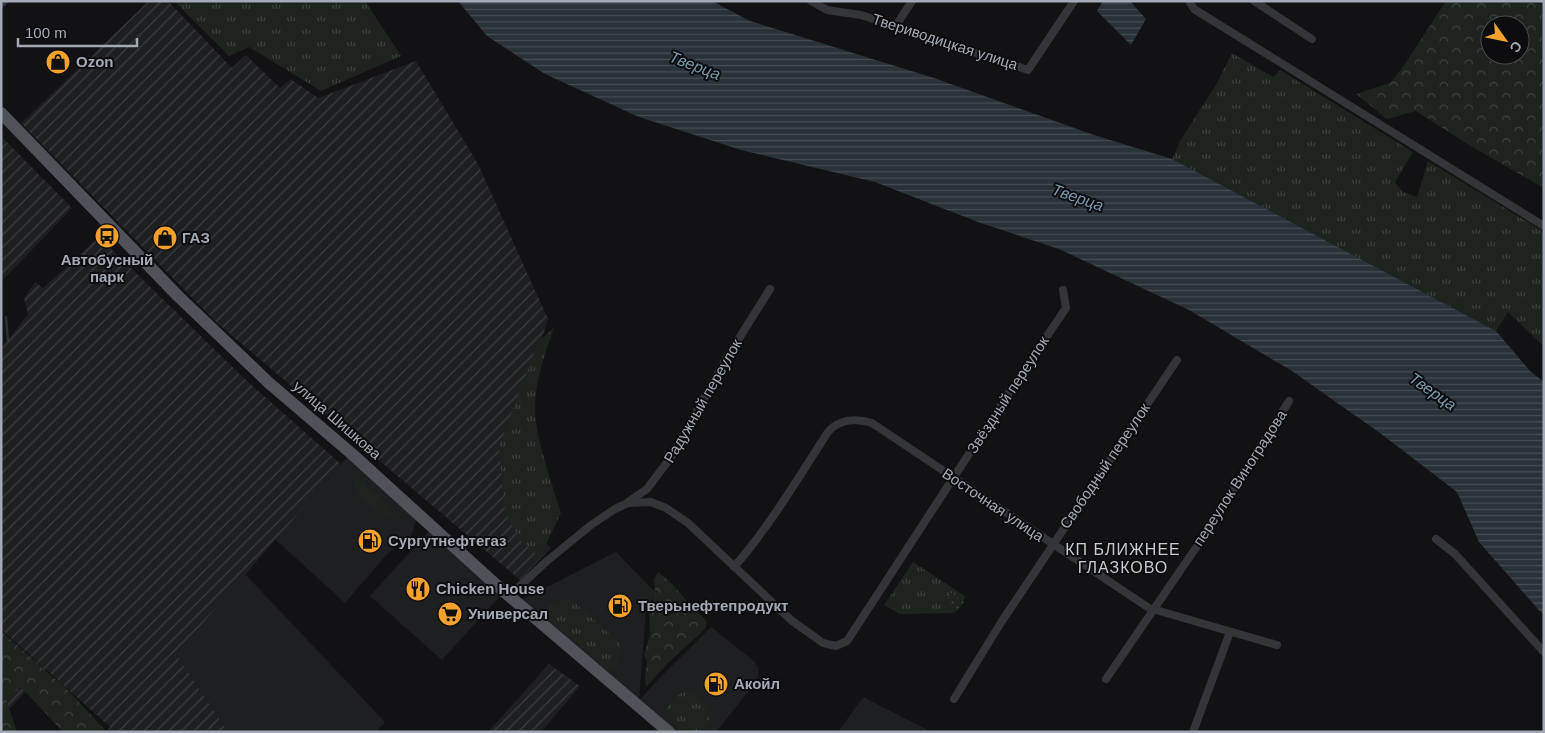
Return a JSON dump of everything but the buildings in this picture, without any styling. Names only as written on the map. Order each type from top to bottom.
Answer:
[{"type":"main road","name":"улица Шишкова","points":[[1,113],[184,302],[235,351],[509,596],[669,732]]},
{"type":"street","points":[[1,4],[4,1]]},
{"type":"street","name":"Твериводицкая улица","points":[[811,1],[827,10],[861,15],[1028,70],[1074,1]]},
{"type":"street","points":[[895,27],[912,1]]},
{"type":"street","points":[[1189,1],[1194,9],[1544,226]]},
{"type":"street","points":[[1254,1],[1312,39]]},
{"type":"street","name":"Радужный переулок","points":[[509,596],[547,561],[591,525],[647,489],[671,457],[726,359],[770,289]]},
{"type":"street","name":"Звёздный переулок","points":[[734,567],[791,620],[823,643],[836,646],[847,641],[954,478],[998,407],[1066,308],[1063,290]]},
{"type":"street","name":"Свободный переулок","points":[[954,699],[1052,544],[1177,360]]},
{"type":"street","name":"переулок Виноградова","points":[[1106,679],[1206,534],[1289,401]]},
{"type":"street","name":"Восточная улица","points":[[734,567],[764,529],[828,432],[838,424],[860,420],[872,423],[1153,610],[1277,645]]},
{"type":"street","points":[[625,504],[640,501],[651,502],[666,508],[694,528],[734,567]]},
{"type":"street","points":[[1436,539],[1455,554],[1544,652]]},
{"type":"street","points":[[1194,732],[1230,632]]},
{"type":"shaded area","points":[[149,1],[168,1],[232,68],[246,55],[280,88],[291,79],[318,98],[416,61],[478,164],[548,319],[520,409],[524,522],[551,548],[520,580],[216,322],[21,123]]},
{"type":"shaded area","points":[[1,136],[72,208],[1,282]]},
{"type":"shaded area","points":[[99,237],[248,382],[341,464],[176,654],[228,732],[107,732],[110,727],[1,629],[1,349],[28,314],[24,298],[35,282],[43,288]]},
{"type":"shaded area","points":[[347,457],[417,519],[411,536],[388,553],[345,603],[275,539]]},
{"type":"shaded area","points":[[429,531],[501,595],[442,660],[370,596]]},
{"type":"shaded area","points":[[616,552],[656,593],[646,609],[639,701],[711,627],[754,661],[758,667],[756,682],[716,732],[676,732],[639,702],[521,600]]},
{"type":"shaded area","points":[[245,574],[385,722],[376,732],[228,732],[176,654]]},
{"type":"shaded area","points":[[1,631],[46,670],[1,718]]},
{"type":"shaded area","points":[[549,664],[580,686],[541,732],[488,732]]},
{"type":"shaded area","points":[[863,697],[932,732],[838,732]]},
{"type":"green space","points":[[174,1],[365,1],[401,56],[321,91],[249,47],[229,56]]},
{"type":"green space","points":[[1446,1],[1544,1],[1544,188],[1469,145],[1416,111],[1387,119],[1356,94],[1390,83],[1403,67]]},
{"type":"green space","points":[[1232,53],[1273,77],[1280,70],[1413,152],[1395,182],[1403,192],[1417,197],[1428,161],[1544,232],[1544,347],[1508,312],[1496,331],[1172,159],[1180,141],[1216,85]]},
{"type":"green space","points":[[554,328],[539,375],[535,417],[540,444],[561,513],[540,557],[521,541],[505,512],[499,447],[538,342]]},
{"type":"green space","points":[[355,476],[391,507],[390,513],[381,514],[362,498],[355,488]]},
{"type":"green space","points":[[913,562],[965,596],[964,602],[951,593],[944,603],[957,611],[952,613],[900,614],[884,605]]},
{"type":"green space","points":[[658,572],[675,587],[707,623],[705,629],[668,663],[646,687],[647,661],[644,655],[650,634],[649,609],[654,596],[655,586],[653,581]]},
{"type":"green space","points":[[951,593],[964,602],[957,611],[944,603]]},
{"type":"green space","points":[[565,598],[575,603],[619,642],[620,650],[615,670],[612,672],[546,617],[544,613],[551,606]]},
{"type":"green space","points":[[1,635],[65,687],[107,732],[63,732],[21,687],[6,699],[17,732],[1,732]]},
{"type":"green space","points":[[687,691],[698,696],[711,707],[712,715],[700,732],[684,732],[662,715],[679,694]]},
{"type":"water","name":"Тверца","points":[[458,1],[712,1],[750,21],[934,78],[1094,135],[1172,159],[1496,331],[1530,371],[1544,382],[1544,616],[1479,542],[1457,492],[1380,433],[1292,371],[1189,310],[1059,249],[978,222],[875,182],[741,150],[639,117],[545,74],[487,36]]},
{"type":"water","points":[[1103,1],[1130,1],[1146,19],[1131,45],[1097,11]]},
{"type":"waterway","points":[[6,317],[8,341]]},
{"type":"place","name":"Ozon","points":[[58,62]]},
{"type":"place","name":"Автобусный парк","points":[[107,236]]},
{"type":"place","name":"ГАЗ","points":[[165,238]]},
{"type":"place","name":"Сургутнефтегаз","points":[[370,541]]},
{"type":"place","name":"Chicken House","points":[[418,589]]},
{"type":"place","name":"Тверьнефтепродукт","points":[[620,606]]},
{"type":"place","name":"Универсал","points":[[450,614]]},
{"type":"place","name":"Акойл","points":[[716,684]]},
{"type":"district","name":"КП БЛИЖНЕЕ ГЛАЗКОВО","points":[[1123,558]]}]
